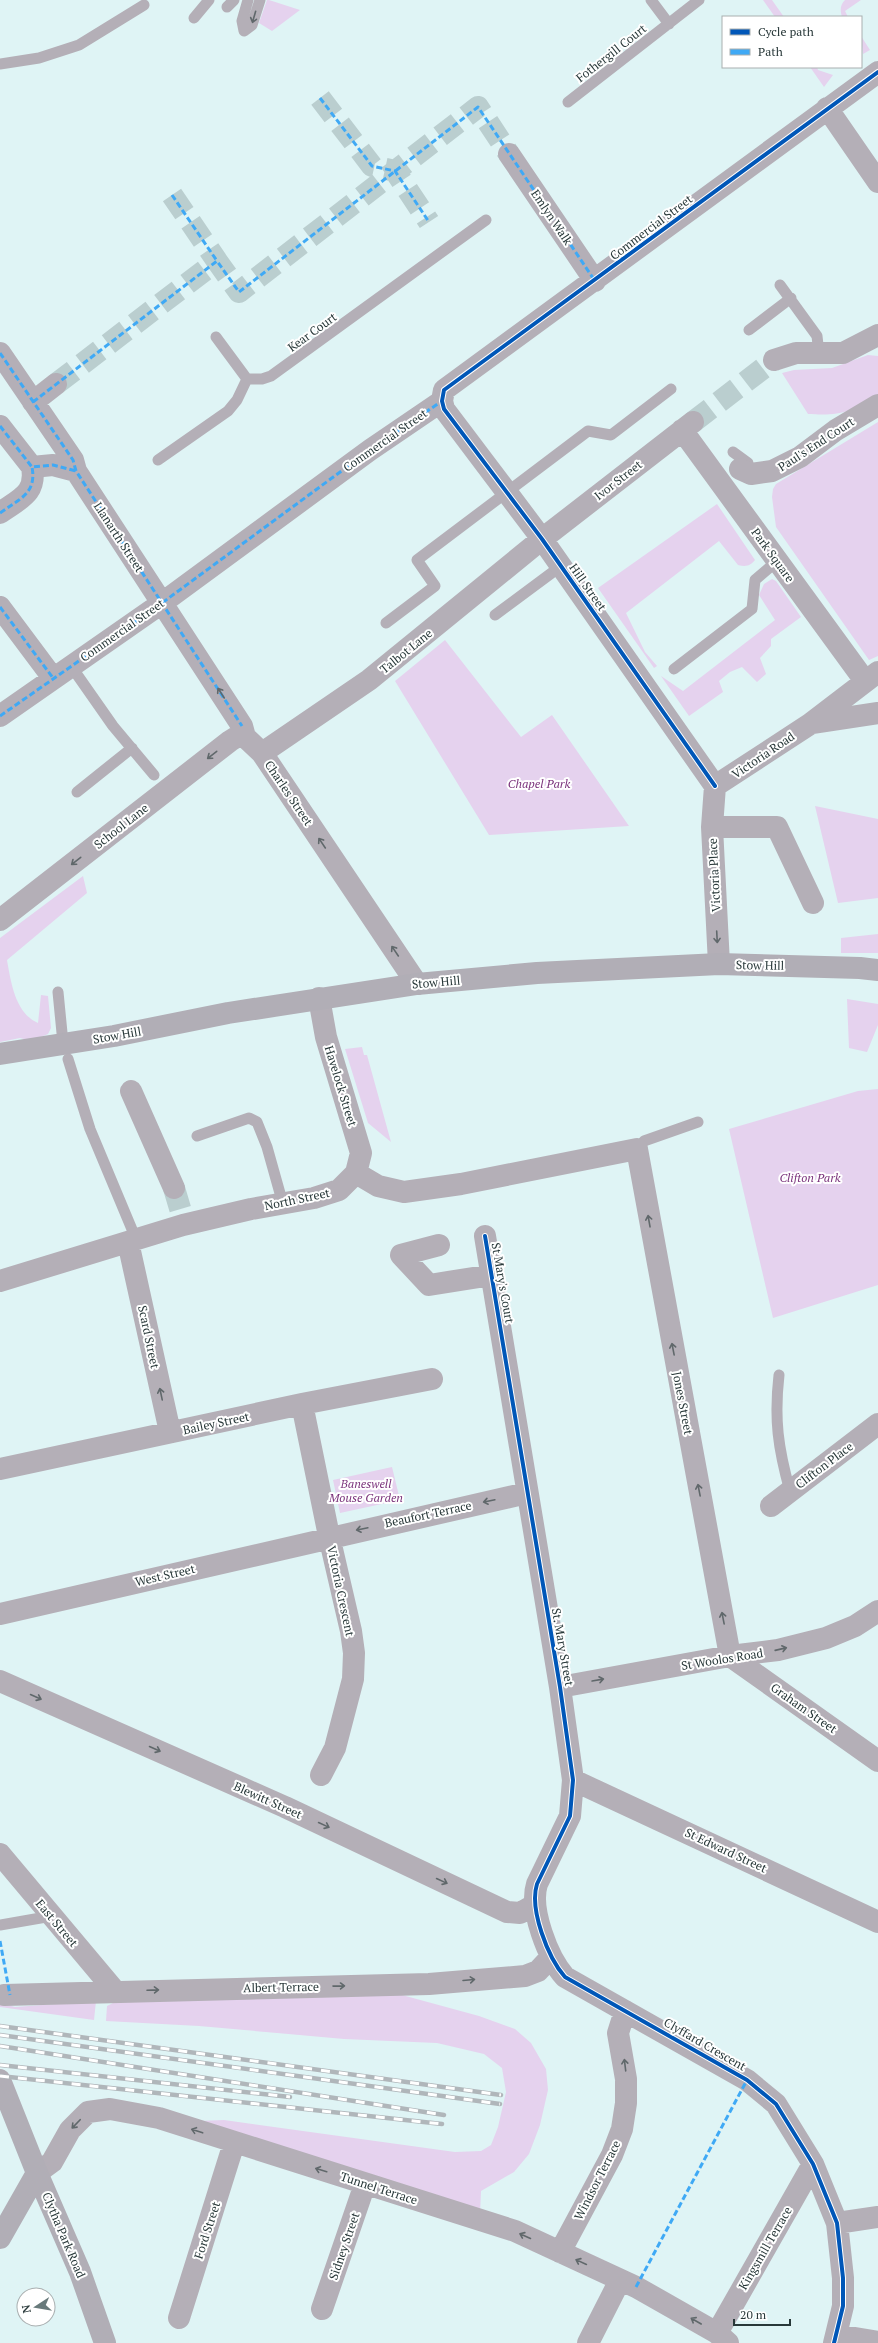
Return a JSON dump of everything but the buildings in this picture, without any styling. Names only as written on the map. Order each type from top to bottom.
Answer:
[{"type":"street","name":"Commercial Street","points":[[0,716],[162,602],[370,450],[442,401],[444,390],[595,281],[767,162],[827,108],[878,72]]},
{"type":"street","points":[[827,108],[878,182]]},
{"type":"street","name":"Emlyn Walk","points":[[509,154],[595,281]]},
{"type":"street","points":[[774,360],[796,353],[843,353],[878,335]]},
{"type":"street","name":"Llanarth Street","points":[[0,353],[73,460],[76,471],[162,602]]},
{"type":"street","points":[[33,402],[56,384]]},
{"type":"street","name":"Hill Street","points":[[442,401],[444,410],[542,539],[715,786]]},
{"type":"street","name":"Paul's End Court","points":[[746,469],[772,471],[800,457],[836,430],[878,405]]},
{"type":"street","points":[[0,426],[32,467],[34,479],[31,490],[0,513]]},
{"type":"street","name":"Ivor Street","points":[[542,539],[687,426]]},
{"type":"street","name":"Park Square","points":[[687,426],[777,561],[871,676]]},
{"type":"street","points":[[32,467],[53,465],[76,471]]},
{"type":"street","name":"Talbot Lane","points":[[262,753],[369,680],[542,539]]},
{"type":"street","name":"Charles Street","points":[[162,602],[244,732],[262,753],[417,984]]},
{"type":"street","points":[[0,607],[53,678]]},
{"type":"street","name":"Victoria Road","points":[[715,786],[810,724],[871,676]]},
{"type":"street","name":"Victoria Road","points":[[810,724],[878,713]]},
{"type":"street","name":"School Lane","points":[[0,920],[230,740],[244,732]]},
{"type":"street","name":"Victoria Place","points":[[715,786],[712,827],[719,964]]},
{"type":"street","points":[[712,827],[777,827],[813,904]]},
{"type":"street","name":"Stow Hill","points":[[0,1054],[66,1051],[320,998],[417,984],[537,973],[719,964],[860,968],[878,970]]},
{"type":"street","name":"Havelock Street","points":[[320,998],[326,1037],[361,1153],[356,1173]]},
{"type":"street","points":[[131,1091],[174,1188]]},
{"type":"street","points":[[356,1173],[378,1186],[404,1192],[461,1184],[637,1149]]},
{"type":"street","name":"Jones Street","points":[[637,1149],[730,1656]]},
{"type":"street","name":"North Street","points":[[0,1281],[132,1240],[183,1220],[314,1198],[338,1190],[356,1173]]},
{"type":"street","name":"St Mary's Court","points":[[485,1236],[502,1333]]},
{"type":"street","name":"Scard Street","points":[[132,1240],[146,1324],[170,1432]]},
{"type":"street","name":"St Mary's Court","points":[[439,1245],[401,1255],[429,1285],[492,1275]]},
{"type":"street","name":"St. Mary Street","points":[[502,1333],[560,1687],[573,1780],[570,1816],[534,1894],[534,1905],[551,1957]]},
{"type":"street","name":"Bailey Street","points":[[0,1469],[302,1404],[432,1379]]},
{"type":"street","name":"Victoria Crescent","points":[[302,1404],[329,1536],[351,1631],[354,1660],[353,1679],[335,1748],[322,1775]]},
{"type":"street","name":"Clifton Place","points":[[771,1506],[878,1424]]},
{"type":"street","name":"Beaufort Terrace","points":[[329,1536],[527,1493]]},
{"type":"street","name":"West Street","points":[[0,1614],[329,1536]]},
{"type":"street","name":"St Woolos Road","points":[[560,1687],[730,1656],[778,1650],[826,1638],[856,1626],[878,1611]]},
{"type":"street","name":"Graham Street","points":[[730,1656],[878,1760]]},
{"type":"street","name":"Blewitt Street","points":[[0,1681],[285,1807],[507,1912],[520,1913],[534,1905]]},
{"type":"street","name":"St Edward Street","points":[[573,1780],[878,1922]]},
{"type":"street","name":"East Street","points":[[0,1854],[114,1991]]},
{"type":"street","name":"Albert Terrace","points":[[4,1995],[429,1984],[525,1976],[538,1971],[551,1957]]},
{"type":"street","name":"Clyffard Crescent","points":[[551,1957],[565,1977],[747,2080],[776,2104],[813,2164],[837,2223],[844,2278],[843,2306],[836,2339]]},
{"type":"street","name":"Windsor Terrace","points":[[560,2252],[612,2155],[622,2129],[626,2103],[626,2079],[618,2033],[625,2010]]},
{"type":"street","name":"Clytha Park Road","points":[[0,2080],[37,2173],[80,2272],[105,2343]]},
{"type":"street","name":"Tunnel Terrace","points":[[37,2173],[52,2162],[70,2130],[88,2112],[110,2109],[159,2118],[515,2231],[636,2287],[723,2338]]},
{"type":"street","name":"Ford Street","points":[[179,2318],[234,2142]]},
{"type":"street","name":"Kingsmill Terrace","points":[[723,2338],[813,2164]]},
{"type":"street","points":[[0,2238],[37,2173]]},
{"type":"street","name":"Sidney Street","points":[[322,2309],[366,2184]]},
{"type":"street","points":[[837,2223],[878,2217]]},
{"type":"street","points":[[588,2343],[620,2280]]},
{"type":"street","points":[[836,2339],[878,2342]]},
{"type":"lane","points":[[194,18],[209,0]]},
{"type":"lane","points":[[248,0],[242,21],[244,31],[252,25],[260,0]]},
{"type":"lane","points":[[651,0],[669,24]]},
{"type":"lane","name":"Fothergill Court","points":[[568,102],[699,0]]},
{"type":"lane","points":[[0,64],[39,58],[79,45],[144,5]]},
{"type":"lane","name":"Kear Court","points":[[248,379],[262,379],[271,376],[486,220]]},
{"type":"lane","points":[[780,284],[817,336],[819,354]]},
{"type":"lane","points":[[749,330],[791,298]]},
{"type":"lane","points":[[158,460],[228,411],[237,400],[248,379],[216,337]]},
{"type":"lane","points":[[386,623],[435,586],[417,560],[588,431],[611,435],[671,389]]},
{"type":"lane","points":[[674,669],[752,610],[754,580],[777,561]]},
{"type":"lane","points":[[495,615],[561,566]]},
{"type":"lane","points":[[71,666],[113,726],[154,775]]},
{"type":"lane","points":[[77,792],[132,748]]},
{"type":"lane","points":[[58,992],[66,1051],[90,1129],[132,1240]]},
{"type":"lane","points":[[197,1136],[249,1118],[257,1122],[267,1147],[283,1204]]},
{"type":"lane","points":[[637,1149],[644,1141],[698,1122]]},
{"type":"lane","points":[[779,1375],[775,1405],[777,1432],[781,1459],[790,1491]]},
{"type":"lane","points":[[0,1925],[52,1916]]},
{"type":"green space","points":[[267,0],[300,10],[272,31],[259,23]]},
{"type":"green space","points":[[763,0],[772,0],[783,16],[774,16]]},
{"type":"green space","points":[[845,0],[861,0],[845,11],[848,16],[842,16],[842,4]]},
{"type":"green space","points":[[862,38],[870,50],[863,54],[862,45]]},
{"type":"green space","points":[[811,68],[817,68],[818,70],[833,75],[824,87]]},
{"type":"green space","points":[[868,355],[878,356],[878,398],[852,410],[837,414],[808,414],[782,373],[794,370],[832,368]]},
{"type":"green space","points":[[878,422],[878,656],[869,660],[776,527],[772,497],[773,489],[776,484]]},
{"type":"green space","points":[[717,504],[755,560],[748,566],[738,565],[719,541],[626,613],[645,652],[657,666],[654,668],[598,588]]},
{"type":"green space","points":[[772,579],[776,581],[801,617],[771,639],[771,646],[760,658],[766,674],[757,682],[742,667],[730,672],[719,681],[723,692],[689,716],[661,676],[683,691],[775,620],[759,595],[764,584]]},
{"type":"green space","name":"Chapel Park","points":[[445,640],[521,737],[552,715],[629,826],[489,835],[395,681]]},
{"type":"green space","points":[[815,806],[878,819],[878,898],[838,903]]},
{"type":"green space","points":[[83,876],[87,893],[7,960],[15,996],[24,1012],[38,1023],[41,995],[48,996],[51,1028],[48,1034],[36,1039],[28,1040],[20,1038],[0,1042],[0,938]]},
{"type":"green space","points":[[878,934],[878,953],[841,953],[841,938]]},
{"type":"green space","points":[[847,999],[878,1004],[878,1025],[867,1052],[849,1048]]},
{"type":"green space","points":[[362,1047],[364,1055],[367,1055],[391,1142],[368,1123],[345,1049]]},
{"type":"green space","name":"Clifton Park","points":[[878,1089],[878,1285],[773,1318],[729,1129],[858,1091]]},
{"type":"green space","name":"Baneswell Mouse Garden","points":[[392,1467],[400,1500],[340,1513],[333,1480]]},
{"type":"green space","points":[[402,1995],[479,2016],[515,2029],[531,2043],[546,2069],[548,2090],[540,2125],[529,2154],[514,2172],[481,2191],[480,2214],[198,2121],[224,2120],[455,2152],[481,2151],[491,2145],[498,2127],[506,2092],[502,2068],[484,2054],[437,2043],[344,2039],[199,2026],[106,2021],[107,2006],[115,2002]]},
{"type":"green space","points":[[96,2001],[94,2020],[0,2007],[0,2003],[15,2007]]},
{"type":"tunnel","points":[[320,98],[372,166],[395,171],[429,222]]},
{"type":"tunnel","points":[[56,384],[217,261],[239,292],[478,107],[509,154]]},
{"type":"tunnel","points":[[172,195],[217,261]]},
{"type":"tunnel","points":[[693,422],[774,360]]},
{"type":"tunnel","points":[[174,1188],[182,1215]]},
{"type":"railway","points":[[0,2026],[501,2095]]},
{"type":"railway","points":[[0,2035],[500,2104]]},
{"type":"railway","points":[[0,2046],[444,2115]]},
{"type":"railway","points":[[0,2065],[290,2097]]},
{"type":"railway","points":[[0,2076],[442,2124]]},
{"type":"marked path","points":[[320,98],[372,166],[395,171],[429,222]]},
{"type":"marked path","points":[[33,402],[217,261],[239,292],[478,107],[595,281]]},
{"type":"marked path","points":[[172,195],[217,261]]},
{"type":"marked path","points":[[0,353],[73,460],[76,471],[242,726]]},
{"type":"marked path","points":[[0,716],[162,603],[370,450],[442,401]]},
{"type":"marked path","points":[[0,426],[32,467],[53,465],[76,471]]},
{"type":"marked path","points":[[0,513],[20,499],[29,490],[32,484],[32,467]]},
{"type":"marked path","points":[[0,607],[53,678]]},
{"type":"marked path","points":[[0,1941],[10,1995]]},
{"type":"marked path","points":[[636,2287],[747,2080]]},
{"type":"cycle path","points":[[715,786],[542,539],[444,409],[442,401],[444,390],[878,72]]},
{"type":"cycle path","points":[[485,1236],[560,1687],[573,1780],[570,1816],[537,1884],[535,1894],[536,1906],[542,1933],[552,1958],[565,1977],[747,2080],[776,2104],[813,2164],[837,2223],[843,2278],[843,2306],[834,2343]]}]
